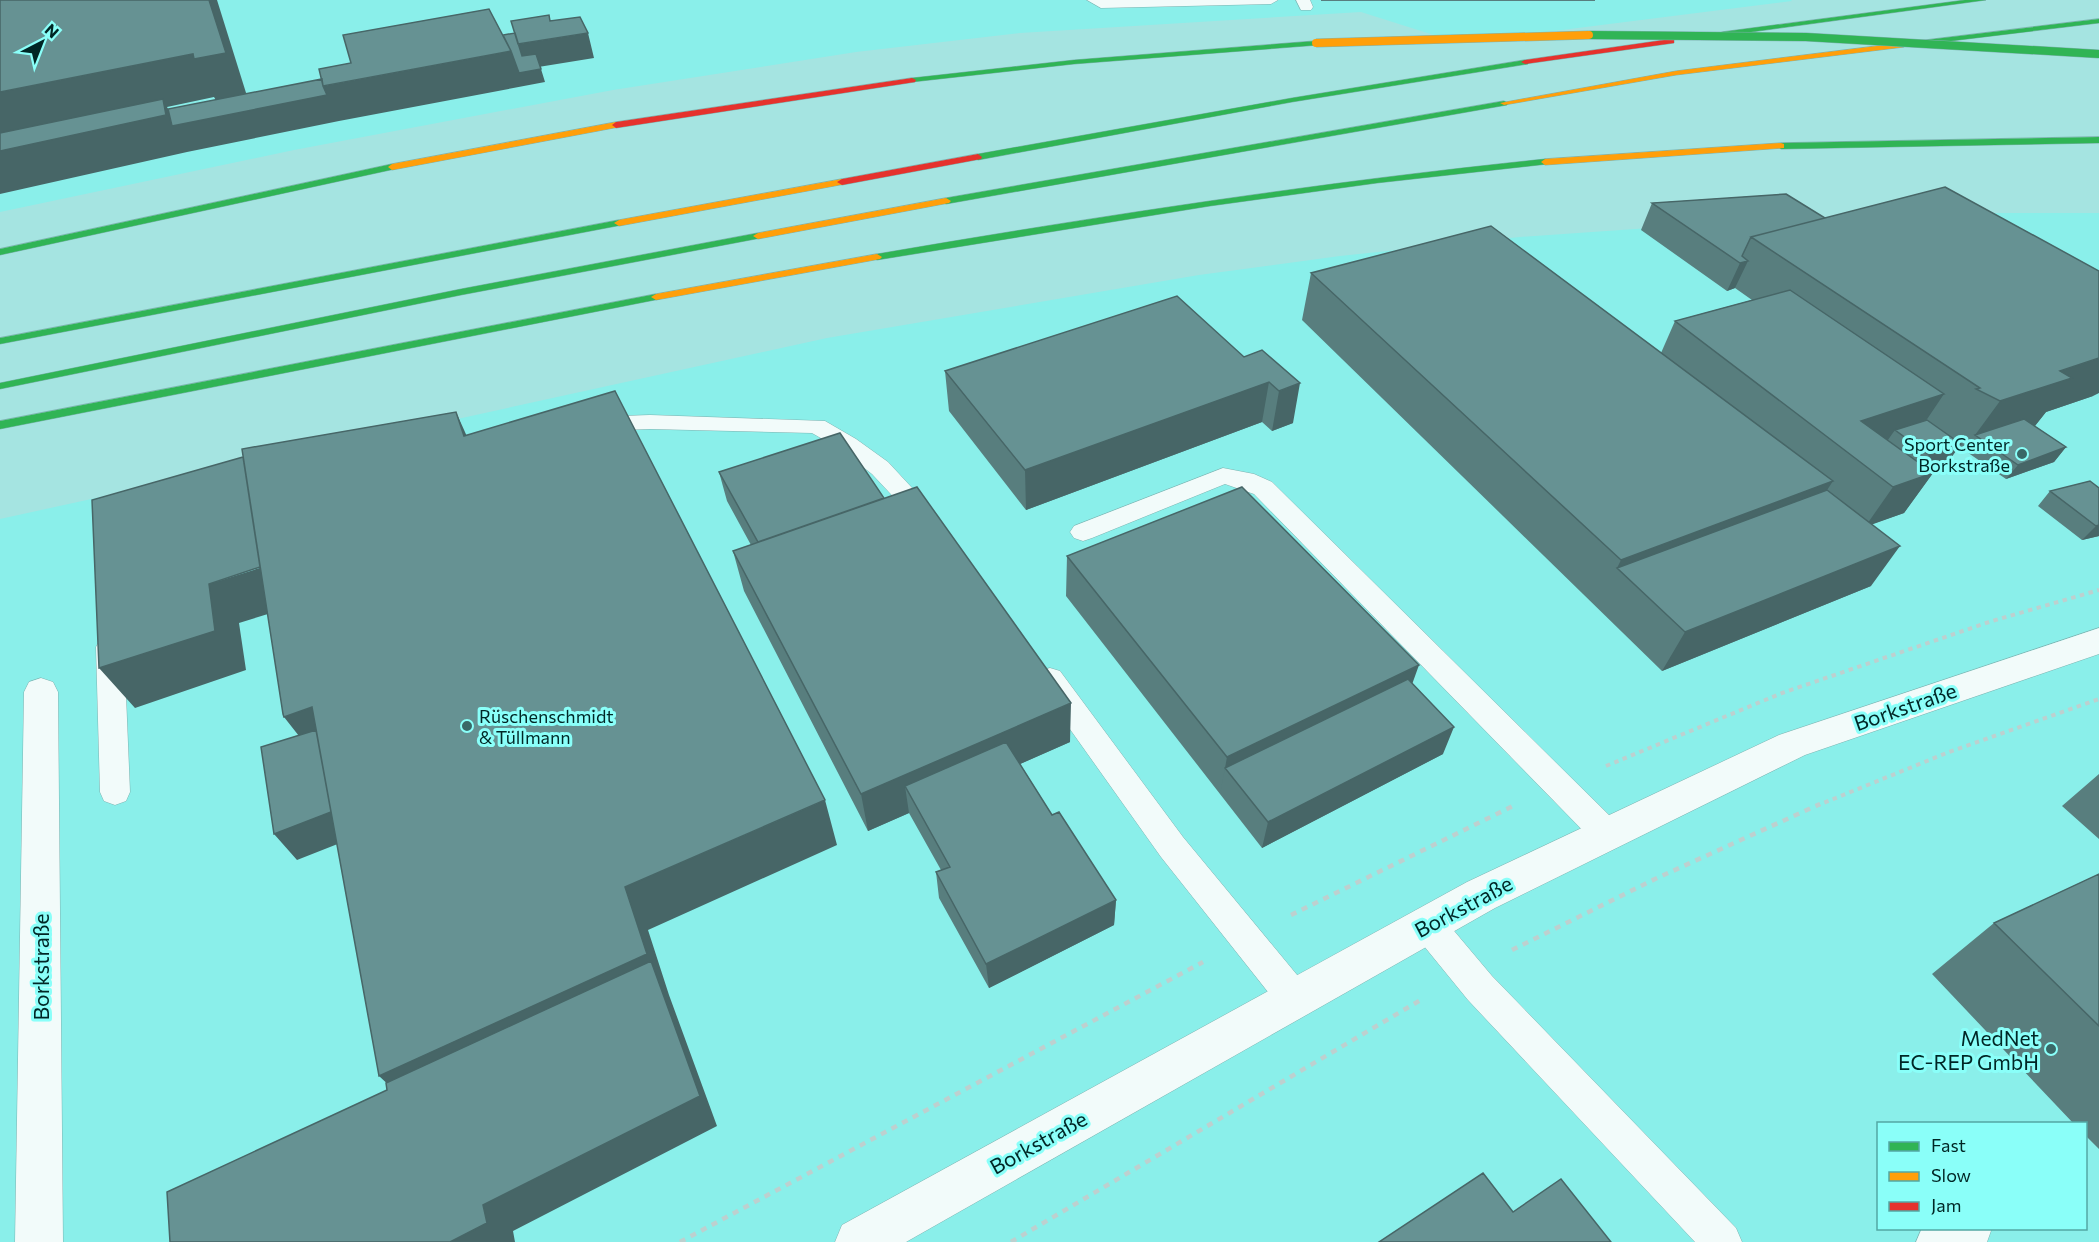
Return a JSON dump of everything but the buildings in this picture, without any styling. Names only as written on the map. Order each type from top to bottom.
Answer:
[{"type":"highway","points":[[1912,8],[1927,0]]},
{"type":"highway","points":[[0,340],[452,253],[1488,67],[1982,0]]},
{"type":"highway","points":[[0,386],[461,292],[1130,167],[1676,74],[2099,21]]},
{"type":"highway","points":[[0,252],[362,174],[674,115],[964,74],[1113,57],[1316,43],[1480,35],[1741,34],[1889,40],[2099,54]]},
{"type":"highway","points":[[0,425],[839,264],[1134,214],[1358,183],[1552,162],[1790,145],[2099,140]]},
{"type":"street","name":"Borkstraße","points":[[859,1242],[1481,895],[1792,744],[2099,641]]},
{"type":"street","name":"Borkstraße","points":[[39,1242],[41,692]]},
{"type":"lane","points":[[1094,0],[1101,4],[1271,0]]},
{"type":"lane","points":[[566,425],[650,422],[817,426],[848,444],[880,468],[921,509],[941,534]]},
{"type":"lane","points":[[1083,532],[1223,476],[1245,480],[1263,488],[1607,834]]},
{"type":"lane","points":[[109,625],[115,792]]},
{"type":"lane","points":[[1032,654],[1172,848],[1295,999]]},
{"type":"lane","points":[[1427,924],[1468,972],[1722,1242]]},
{"type":"lane","points":[[1936,1242],[1968,1230]]},
{"type":"path","points":[[680,1242],[1247,938],[1471,825],[1558,785],[1782,693],[1992,621],[2099,590]]},
{"type":"path","points":[[1011,1242],[1468,972],[1606,901],[1853,789],[2099,699]]},
{"type":"shaded area","points":[[0,0],[1792,1],[1459,43],[1361,12],[1020,33],[856,52],[613,90],[294,150],[0,212]]},
{"type":"shaded area","points":[[1916,213],[2099,213],[2099,1242],[0,1242],[0,519],[827,338],[1199,275],[1340,256],[1520,237],[1779,219]]},
{"type":"traffic: fast","points":[[1722,34],[1982,0]]},
{"type":"traffic: fast","points":[[1901,45],[2099,21]]},
{"type":"traffic: fast","points":[[1589,35],[1806,37],[2099,54]]},
{"type":"traffic: fast","points":[[912,80],[1074,62],[1316,43]]},
{"type":"traffic: fast","points":[[978,157],[1292,100],[1525,62]]},
{"type":"traffic: fast","points":[[946,201],[1504,103]]},
{"type":"traffic: fast","points":[[1781,146],[2099,140]]},
{"type":"traffic: fast","points":[[877,257],[1293,191],[1545,162]]},
{"type":"traffic: fast","points":[[0,252],[392,167]]},
{"type":"traffic: fast","points":[[0,341],[619,223]]},
{"type":"traffic: fast","points":[[0,386],[461,292],[758,236]]},
{"type":"traffic: fast","points":[[0,425],[656,297]]},
{"type":"traffic: slow","points":[[1316,43],[1589,35]]},
{"type":"traffic: slow","points":[[1504,103],[1676,73],[1901,45]]},
{"type":"traffic: slow","points":[[392,167],[616,125]]},
{"type":"traffic: slow","points":[[1545,162],[1781,146]]},
{"type":"traffic: slow","points":[[619,223],[842,182]]},
{"type":"traffic: slow","points":[[758,236],[946,201]]},
{"type":"traffic: slow","points":[[656,297],[877,257]]},
{"type":"traffic: jam","points":[[1525,62],[1671,41]]},
{"type":"traffic: jam","points":[[616,125],[912,80]]},
{"type":"traffic: jam","points":[[842,182],[978,157]]},
{"type":"place","name":"Sport Center Borkstraße","points":[[2022,454]]},
{"type":"place","name":"Rüschenschmidt & Tüllmann","points":[[467,726]]},
{"type":"place","name":"MedNet EC-REP GmbH","points":[[2051,1049]]}]
